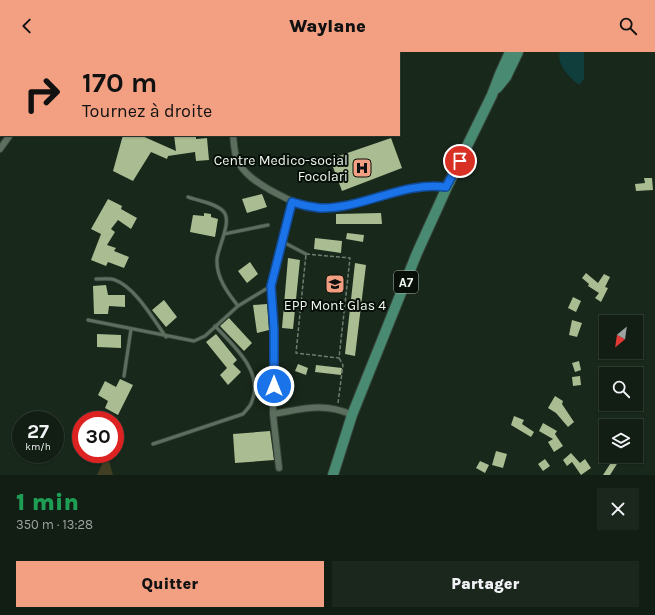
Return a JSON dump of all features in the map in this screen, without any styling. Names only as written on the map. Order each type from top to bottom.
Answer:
[{"type":"main road","name":"A7","points":[[333,475],[352,415],[402,290],[446,187],[492,95],[510,52]]},
{"type":"main road","name":"A7","points":[[492,95],[506,77],[518,52]]},
{"type":"street","points":[[0,149],[9,136]]},
{"type":"street","points":[[233,136],[237,160],[246,173],[260,184],[292,202],[320,208],[336,207],[417,187],[435,185],[446,187]]},
{"type":"street","points":[[279,468],[273,414],[274,329],[271,286],[292,202]]},
{"type":"street","points":[[273,414],[303,409],[338,408],[352,415]]},
{"type":"lane","points":[[188,197],[215,206],[224,211],[226,218],[224,234],[217,258],[219,276],[226,290],[238,306]]},
{"type":"lane","points":[[224,234],[268,225]]},
{"type":"lane","points":[[282,242],[306,254]]},
{"type":"lane","points":[[96,279],[114,279],[123,284],[134,295],[166,336]]},
{"type":"lane","points":[[88,320],[194,341],[205,336],[238,306],[271,286]]},
{"type":"lane","points":[[153,444],[243,414],[252,402],[255,393],[254,380],[242,354],[215,326]]},
{"type":"lane","points":[[124,376],[132,329]]},
{"type":"path","points":[[338,408],[343,365],[339,358],[350,258],[306,254],[296,354],[339,358]]},
{"type":"shaded area","points":[[103,463],[110,463],[113,475],[97,475]]},
{"type":"water","points":[[560,52],[584,52],[584,79],[579,85],[568,75],[562,66],[559,57]]},
{"type":"building","points":[[123,136],[142,136],[176,151],[174,136],[196,136],[196,139],[207,138],[209,160],[196,161],[195,152],[168,156],[167,159],[151,152],[133,181],[113,171]]},
{"type":"building","points":[[391,138],[402,168],[342,191],[330,159]]},
{"type":"building","points":[[644,178],[652,178],[653,190],[636,191],[635,184],[645,183]]},
{"type":"building","points":[[262,194],[267,207],[247,213],[242,199]]},
{"type":"building","points":[[108,199],[122,206],[121,209],[137,218],[131,229],[118,220],[111,229],[115,232],[107,245],[116,248],[114,251],[129,257],[124,268],[108,262],[106,266],[91,260],[101,234],[91,229]]},
{"type":"building","points":[[204,213],[211,214],[211,217],[218,219],[215,237],[190,232],[193,215],[204,216]]},
{"type":"building","points":[[381,213],[382,224],[336,224],[336,214]]},
{"type":"building","points":[[347,233],[364,235],[363,242],[346,239]]},
{"type":"building","points":[[315,238],[342,241],[341,253],[314,249]]},
{"type":"building","points":[[288,258],[300,260],[293,329],[282,328]]},
{"type":"building","points":[[250,262],[258,274],[247,283],[238,271]]},
{"type":"building","points":[[355,263],[366,265],[355,356],[345,354]]},
{"type":"building","points":[[586,273],[598,283],[604,274],[610,277],[605,287],[608,288],[601,302],[595,298],[599,293],[588,286],[589,284],[582,278]]},
{"type":"building","points":[[106,285],[108,295],[125,295],[125,307],[109,306],[108,314],[94,314],[93,286]]},
{"type":"building","points":[[573,297],[581,301],[576,312],[568,308]]},
{"type":"building","points":[[164,300],[177,317],[166,327],[152,310]]},
{"type":"building","points":[[267,304],[269,330],[257,333],[253,305]]},
{"type":"building","points":[[229,318],[252,343],[244,351],[220,326]]},
{"type":"building","points":[[572,320],[582,323],[577,337],[569,335]]},
{"type":"building","points":[[97,334],[121,335],[121,348],[97,347]]},
{"type":"building","points":[[216,334],[237,360],[233,364],[241,372],[228,385],[220,375],[227,368],[206,342]]},
{"type":"building","points":[[579,361],[581,370],[575,372],[572,363]]},
{"type":"building","points":[[298,364],[308,368],[306,375],[295,371]]},
{"type":"building","points":[[316,365],[342,368],[341,375],[315,372]]},
{"type":"building","points":[[580,376],[581,385],[573,386],[572,377]]},
{"type":"building","points":[[120,379],[133,385],[120,411],[111,411],[105,408],[108,401],[98,395],[105,381],[116,387]]},
{"type":"building","points":[[555,396],[563,401],[562,404],[574,422],[568,427],[556,413],[548,408]]},
{"type":"building","points":[[514,416],[524,420],[522,424],[534,432],[531,437],[511,425]]},
{"type":"building","points":[[543,423],[557,431],[555,434],[563,446],[554,452],[548,442],[553,439],[539,431]]},
{"type":"building","points":[[270,431],[274,460],[235,463],[233,434]]},
{"type":"building","points":[[496,451],[507,454],[503,468],[492,465]]},
{"type":"building","points":[[571,453],[580,463],[585,459],[591,468],[581,475],[572,462],[567,466],[563,460]]},
{"type":"building","points":[[545,459],[550,466],[543,471],[538,464]]},
{"type":"building","points":[[480,461],[489,465],[485,473],[476,468]]},
{"type":"building","points":[[611,463],[618,463],[610,475],[603,475]]},
{"type":"place","name":"Centre Medico-social Focolari","points":[[362,168]]},
{"type":"place","name":"EPP Mont Glas 4","points":[[335,284]]},
{"type":"route","points":[[274,386],[274,329],[271,286],[292,202],[320,208],[336,207],[417,187],[435,185],[446,187],[460,161]]}]
